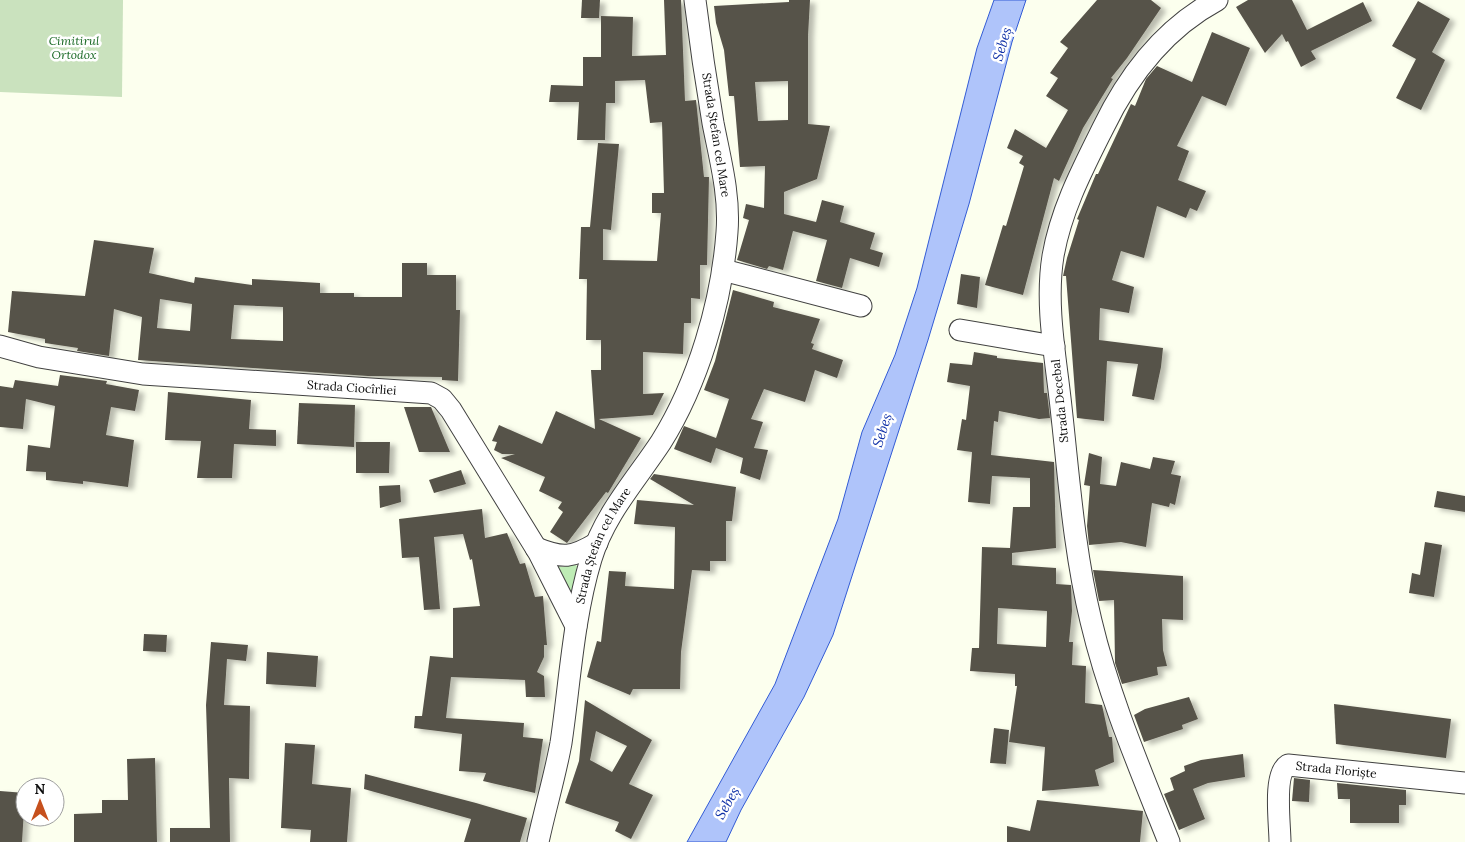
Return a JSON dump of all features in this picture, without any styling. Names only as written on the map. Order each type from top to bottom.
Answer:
[{"type":"street","name":"Strada Ștefan cel Mare","points":[[538,842],[560,745],[576,626],[591,559],[603,528],[619,501],[661,441],[679,409],[693,378],[704,343],[722,270],[727,231],[727,196],[711,111],[696,0]]},
{"type":"street","name":"Strada Decebal","points":[[1169,842],[1116,708],[1091,621],[1077,551],[1054,346],[1051,279],[1053,257],[1066,207],[1109,116],[1132,77],[1176,28],[1203,3]]},
{"type":"street","points":[[722,270],[861,306]]},
{"type":"street","points":[[960,330],[1054,346]]},
{"type":"street","name":"Strada Ciocîrliei","points":[[0,346],[39,357],[143,374],[431,393],[442,399],[451,410],[536,548],[576,626]]},
{"type":"street","points":[[536,548],[554,556],[573,556],[597,543]]},
{"type":"street","name":"Strada Floriște","points":[[1280,842],[1279,779],[1280,772],[1288,765],[1465,783]]},
{"type":"green space","name":"Cimitirul Ortodox","points":[[0,0],[123,0],[122,97],[0,92]]},
{"type":"green space","points":[[574,564],[577,566],[573,592],[570,594],[555,566],[563,567]]},
{"type":"water","name":"Sebeș","points":[[994,0],[1026,0],[1012,42],[969,204],[928,340],[833,635],[804,697],[741,810],[726,842],[687,842],[775,684],[838,519],[862,432],[895,355],[917,288],[977,48]]},
{"type":"building","points":[[582,0],[600,0],[599,18],[581,18]]},
{"type":"building","points":[[664,0],[681,0],[685,101],[696,100],[704,177],[709,177],[707,265],[700,265],[700,299],[691,298],[691,323],[684,323],[683,354],[643,352],[643,394],[664,393],[653,415],[599,419],[641,438],[608,493],[606,492],[567,543],[550,532],[563,512],[558,508],[562,502],[539,491],[545,477],[501,458],[515,454],[502,454],[494,450],[497,442],[492,441],[499,425],[542,444],[556,411],[595,429],[591,370],[601,370],[601,340],[586,340],[587,279],[579,279],[581,227],[590,227],[598,143],[619,144],[611,230],[603,229],[603,260],[657,261],[661,213],[652,213],[652,193],[664,193],[662,122],[650,123],[645,80],[615,81],[615,103],[606,103],[605,140],[577,140],[579,102],[549,102],[551,85],[583,86],[583,57],[601,57],[601,16],[633,17],[632,56],[666,55]]},
{"type":"building","points":[[789,0],[810,0],[808,124],[830,126],[817,179],[784,192],[784,214],[816,222],[822,200],[844,206],[840,222],[875,233],[870,249],[883,253],[879,267],[850,258],[842,288],[816,281],[827,240],[793,231],[783,270],[769,266],[767,269],[737,260],[749,220],[743,218],[746,204],[764,208],[765,166],[740,167],[734,96],[729,96],[724,50],[716,23],[714,6],[789,2]],"holes":[[[788,81],[788,120],[758,121],[755,82]]]},
{"type":"building","points":[[1097,0],[1151,0],[1161,8],[1111,78],[1113,79],[1083,128],[1059,181],[1054,178],[1023,295],[985,285],[1003,225],[1006,226],[1024,166],[1019,163],[1023,156],[1007,148],[1015,129],[1046,148],[1068,110],[1046,96],[1058,78],[1050,73],[1068,48],[1060,42]]},
{"type":"building","points":[[1248,0],[1292,0],[1307,30],[1363,2],[1372,21],[1311,51],[1316,59],[1301,67],[1288,41],[1286,42],[1282,34],[1265,53],[1236,7]]},
{"type":"building","points":[[1418,1],[1450,19],[1432,52],[1445,60],[1421,110],[1396,98],[1416,59],[1392,46]]},
{"type":"building","points":[[1212,32],[1250,48],[1226,106],[1202,96],[1177,146],[1189,151],[1178,180],[1206,191],[1197,211],[1190,208],[1186,218],[1157,206],[1144,258],[1121,251],[1112,280],[1134,287],[1129,313],[1100,308],[1099,340],[1163,348],[1154,400],[1132,396],[1138,364],[1107,361],[1104,421],[1077,418],[1066,276],[1063,276],[1079,220],[1077,219],[1096,174],[1098,174],[1131,104],[1135,106],[1146,79],[1157,66],[1192,82]]},
{"type":"building","points":[[94,240],[154,248],[149,273],[194,283],[195,277],[252,285],[252,279],[320,283],[320,293],[354,293],[354,297],[402,297],[402,263],[427,263],[427,275],[456,275],[456,310],[460,310],[458,381],[442,380],[442,377],[368,376],[138,360],[142,317],[114,309],[109,356],[77,351],[78,348],[45,343],[45,339],[8,332],[12,291],[85,296]],"holes":[[[160,299],[192,304],[190,331],[157,328]],[[234,305],[283,307],[283,341],[231,339]]]},
{"type":"building","points":[[961,274],[980,277],[977,308],[957,304]]},
{"type":"building","points":[[733,290],[774,302],[773,307],[820,319],[811,343],[814,344],[812,349],[843,360],[837,378],[815,370],[805,402],[764,389],[751,419],[763,422],[754,448],[768,450],[760,480],[740,473],[743,458],[716,448],[711,463],[674,449],[684,426],[716,438],[729,399],[704,390],[715,361]]},
{"type":"building","points":[[974,352],[997,356],[997,358],[1043,363],[1044,393],[1047,393],[1050,418],[1039,419],[999,411],[998,422],[994,421],[991,455],[1054,462],[1056,548],[1012,553],[1012,565],[1056,568],[1056,584],[1071,585],[1072,611],[1069,642],[1073,642],[1072,665],[1086,666],[1085,703],[1102,705],[1109,737],[1112,737],[1114,762],[1095,770],[1099,786],[1042,791],[1045,747],[1009,742],[1017,686],[1015,686],[1015,674],[970,671],[972,648],[979,648],[982,547],[1010,548],[1013,507],[1030,507],[1030,478],[992,476],[990,504],[968,502],[972,452],[957,450],[962,419],[966,420],[970,386],[947,382],[950,363],[972,365]],"holes":[[[998,608],[1047,611],[1046,647],[997,644]]]},
{"type":"building","points":[[60,375],[107,381],[106,384],[139,390],[135,411],[111,407],[106,435],[134,440],[128,487],[83,481],[83,484],[46,480],[46,472],[26,471],[28,445],[50,448],[55,406],[26,399],[23,429],[0,427],[0,386],[13,388],[15,380],[58,386]]},
{"type":"building","points":[[168,392],[251,400],[249,429],[276,430],[276,446],[234,444],[232,478],[197,478],[201,441],[165,440]]},
{"type":"building","points":[[299,403],[355,405],[354,447],[297,444]]},
{"type":"building","points":[[404,407],[431,407],[450,452],[419,452]]},
{"type":"building","points":[[356,442],[390,442],[389,473],[356,473]]},
{"type":"building","points":[[1089,453],[1102,457],[1100,484],[1116,486],[1121,462],[1150,469],[1153,457],[1175,461],[1171,474],[1181,476],[1175,505],[1170,503],[1169,507],[1152,503],[1146,547],[1121,542],[1089,545],[1087,526],[1090,486],[1084,485]]},
{"type":"building","points":[[461,470],[466,484],[434,493],[429,480]]},
{"type":"building","points":[[654,474],[736,487],[732,521],[726,521],[726,561],[710,561],[710,571],[692,570],[681,652],[680,689],[633,689],[630,695],[587,677],[597,641],[601,642],[609,571],[626,572],[625,586],[674,589],[675,527],[634,524],[637,500],[694,505],[650,479]]},
{"type":"building","points":[[400,485],[401,502],[380,508],[379,486]]},
{"type":"building","points":[[1437,491],[1465,496],[1465,512],[1434,507]]},
{"type":"building","points":[[482,509],[485,538],[507,533],[520,564],[525,563],[535,597],[543,596],[547,645],[544,645],[544,657],[537,672],[544,676],[545,697],[526,697],[525,680],[451,677],[446,718],[524,723],[523,737],[543,739],[535,793],[483,781],[486,773],[459,771],[462,734],[414,728],[415,716],[422,716],[430,656],[453,658],[453,608],[480,606],[472,559],[470,560],[463,534],[434,537],[440,609],[424,610],[419,557],[402,558],[399,519]]},
{"type":"building","points":[[1425,542],[1442,545],[1434,597],[1409,593],[1412,573],[1420,575]]},
{"type":"building","points":[[1093,570],[1183,576],[1183,620],[1162,619],[1163,650],[1167,666],[1157,667],[1158,675],[1122,684],[1115,663],[1114,600],[1099,601]]},
{"type":"building","points":[[144,634],[167,635],[166,652],[143,651]]},
{"type":"building","points":[[211,642],[248,645],[246,661],[227,659],[224,705],[250,706],[249,779],[229,778],[230,842],[170,842],[170,828],[210,828],[206,705]]},
{"type":"building","points":[[267,652],[318,656],[316,687],[266,684]]},
{"type":"building","points":[[1189,697],[1198,719],[1182,725],[1183,729],[1144,742],[1134,715],[1145,709]]},
{"type":"building","points":[[585,700],[652,740],[629,784],[653,795],[631,839],[615,831],[619,822],[565,803],[579,761]],"holes":[[[596,731],[627,746],[612,772],[590,760]]]},
{"type":"building","points":[[1334,704],[1451,719],[1446,758],[1336,744]]},
{"type":"building","points":[[994,728],[1009,730],[1006,764],[990,763]]},
{"type":"building","points":[[285,743],[315,745],[312,784],[351,788],[347,842],[310,842],[311,830],[281,828]]},
{"type":"building","points":[[1243,754],[1245,777],[1208,783],[1193,789],[1205,819],[1179,830],[1164,794],[1174,790],[1170,778],[1185,771],[1184,766],[1201,760]]},
{"type":"building","points":[[155,758],[157,842],[74,842],[74,814],[102,813],[102,800],[128,800],[127,759]]},
{"type":"building","points":[[365,774],[527,818],[520,842],[464,842],[471,819],[364,789]]},
{"type":"building","points":[[1294,778],[1310,780],[1309,802],[1292,801]]},
{"type":"building","points":[[1337,783],[1406,790],[1406,805],[1399,805],[1399,823],[1350,823],[1350,799],[1338,799]]},
{"type":"building","points":[[0,791],[15,792],[15,827],[23,827],[22,842],[0,842]]},
{"type":"building","points":[[1037,800],[1143,811],[1140,842],[1007,842],[1007,826],[1030,831]]}]
